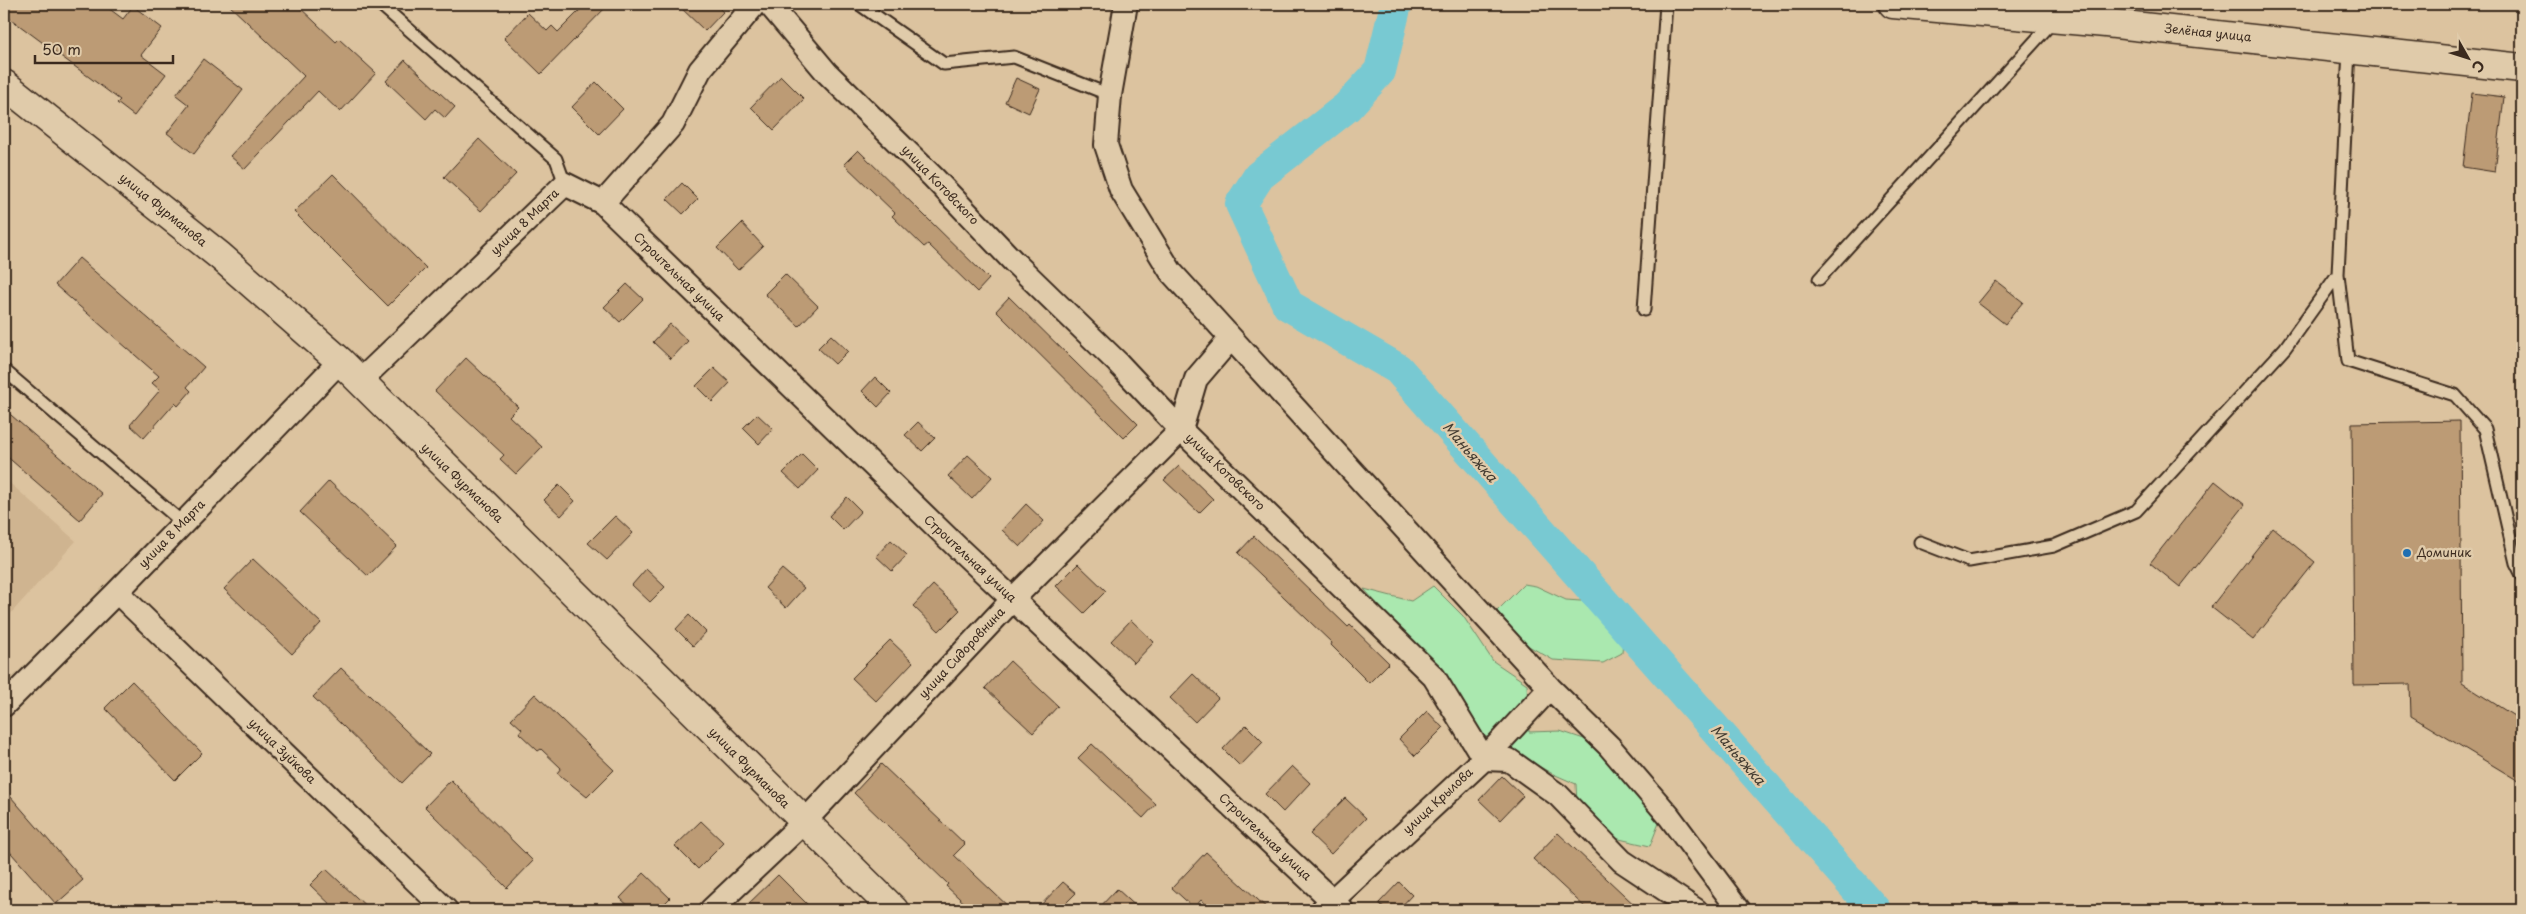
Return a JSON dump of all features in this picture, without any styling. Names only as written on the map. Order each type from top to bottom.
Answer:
[{"type":"main road","name":"Зелёная улица","points":[[1893,4],[2057,11],[2522,68]]},
{"type":"main road","name":"улица Фурманова","points":[[4,84],[220,256],[340,362],[894,910]]},
{"type":"street","points":[[603,203],[673,124],[700,70],[755,4]]},
{"type":"street","name":"улица Котовского","points":[[768,4],[827,73],[933,177],[1012,260],[1118,363],[1181,430],[1434,677],[1484,759]]},
{"type":"street","points":[[1126,4],[1110,95],[1106,145],[1122,190],[1171,272],[1550,688],[1609,746],[1669,816],[1739,910]]},
{"type":"street","name":"улица 8 Марта","points":[[360,381],[565,184],[603,203]]},
{"type":"street","name":"Строительная улица","points":[[603,203],[1332,907]]},
{"type":"street","name":"улица Сидоровнина","points":[[711,910],[804,822],[1013,599],[1181,430],[1196,379],[1231,338]]},
{"type":"street","name":"улица 8 Марта","points":[[4,705],[117,592],[340,362]]},
{"type":"street","name":"улица Зуйкова","points":[[117,592],[446,910]]},
{"type":"street","name":"улица Крылова","points":[[1332,907],[1484,759],[1550,688]]},
{"type":"street","points":[[1484,759],[1509,760],[1558,795],[1622,861],[1696,910]]},
{"type":"lane","points":[[858,4],[944,64],[1014,57],[1110,95]]},
{"type":"lane","points":[[1644,310],[1666,4]]},
{"type":"lane","points":[[381,5],[556,158],[565,184]]},
{"type":"lane","points":[[1819,279],[2057,11]]},
{"type":"lane","points":[[2350,48],[2338,274],[2348,361],[2455,395],[2485,430],[2516,563],[2522,575]]},
{"type":"lane","points":[[1920,542],[1969,561],[2054,546],[2136,512],[2286,348],[2338,274]]},
{"type":"lane","points":[[4,370],[183,522]]},
{"type":"shaded area","points":[[4,478],[76,541],[4,621]]},
{"type":"green space","points":[[1524,584],[1536,586],[1566,600],[1595,602],[1623,636],[1622,653],[1603,663],[1553,660],[1527,645],[1497,611]]},
{"type":"green space","points":[[1433,586],[1463,616],[1493,661],[1527,684],[1529,732],[1560,731],[1584,739],[1638,789],[1659,823],[1650,846],[1606,836],[1577,805],[1576,784],[1551,773],[1483,735],[1461,698],[1364,589],[1411,601]]},
{"type":"building","points":[[4,4],[103,4],[123,19],[133,6],[162,28],[141,55],[166,74],[134,116],[117,103],[120,100],[4,14]]},
{"type":"building","points":[[228,4],[296,4],[336,42],[339,39],[376,73],[340,112],[318,91],[245,169],[230,156],[304,76]]},
{"type":"building","points":[[586,4],[609,4],[541,74],[504,38],[528,13],[547,31],[552,26],[558,32]]},
{"type":"building","points":[[677,4],[715,4],[723,12],[705,31]]},
{"type":"building","points":[[203,59],[243,90],[194,154],[167,133],[189,105],[176,95]]},
{"type":"building","points":[[405,60],[455,107],[445,118],[435,109],[426,119],[386,81]]},
{"type":"building","points":[[781,76],[804,99],[774,130],[751,107]]},
{"type":"building","points":[[1016,78],[1040,89],[1029,113],[1005,102]]},
{"type":"building","points":[[596,82],[623,109],[599,134],[572,107]]},
{"type":"building","points":[[2472,93],[2504,97],[2495,172],[2463,167]]},
{"type":"building","points":[[479,139],[516,174],[481,211],[444,177]]},
{"type":"building","points":[[858,150],[989,279],[977,292],[928,244],[924,247],[892,216],[895,213],[844,164]]},
{"type":"building","points":[[333,174],[426,268],[388,306],[294,212]]},
{"type":"building","points":[[682,183],[698,199],[683,214],[667,199]]},
{"type":"building","points":[[742,223],[763,246],[738,270],[717,248]]},
{"type":"building","points":[[79,258],[204,367],[187,387],[191,391],[178,406],[175,403],[144,438],[130,425],[160,390],[152,383],[159,376],[55,285]]},
{"type":"building","points":[[785,274],[818,306],[799,326],[765,294]]},
{"type":"building","points":[[1996,281],[2023,302],[2005,324],[1978,303]]},
{"type":"building","points":[[627,284],[643,299],[620,322],[604,307]]},
{"type":"building","points":[[1009,297],[1138,424],[1124,438],[996,311]]},
{"type":"building","points":[[670,324],[688,341],[671,359],[653,342]]},
{"type":"building","points":[[831,335],[848,351],[835,364],[818,348]]},
{"type":"building","points":[[466,358],[518,407],[509,416],[542,447],[516,474],[500,459],[504,455],[435,391]]},
{"type":"building","points":[[714,368],[730,383],[712,402],[696,386]]},
{"type":"building","points":[[875,377],[891,393],[878,407],[862,391]]},
{"type":"building","points":[[4,409],[102,494],[80,520],[4,454]]},
{"type":"building","points":[[757,414],[773,429],[759,444],[743,428]]},
{"type":"building","name":"Доминик","points":[[2460,421],[2462,683],[2522,721],[2522,783],[2411,716],[2410,684],[2354,685],[2352,423]]},
{"type":"building","points":[[918,422],[935,438],[922,451],[905,435]]},
{"type":"building","points":[[802,454],[818,470],[800,489],[783,473]]},
{"type":"building","points":[[968,455],[992,477],[972,499],[948,476]]},
{"type":"building","points":[[1179,466],[1213,499],[1199,513],[1164,480]]},
{"type":"building","points":[[329,481],[397,546],[368,576],[300,512]]},
{"type":"building","points":[[2215,481],[2245,505],[2180,587],[2150,563]]},
{"type":"building","points":[[559,485],[575,501],[561,516],[544,500]]},
{"type":"building","points":[[847,497],[861,511],[843,530],[829,516]]},
{"type":"building","points":[[1026,504],[1044,521],[1020,547],[1002,530]]},
{"type":"building","points":[[615,516],[633,533],[607,560],[588,543]]},
{"type":"building","points":[[2273,528],[2315,562],[2253,640],[2211,607]]},
{"type":"building","points":[[1254,536],[1348,627],[1350,625],[1389,663],[1369,683],[1331,645],[1332,643],[1238,553]]},
{"type":"building","points":[[891,540],[907,555],[892,571],[876,556]]},
{"type":"building","points":[[253,559],[321,623],[292,654],[224,589]]},
{"type":"building","points":[[1078,564],[1106,591],[1084,613],[1056,586]]},
{"type":"building","points":[[646,569],[665,587],[650,602],[632,585]]},
{"type":"building","points":[[782,569],[804,588],[786,608],[765,588]]},
{"type":"building","points":[[933,585],[960,610],[939,631],[913,606]]},
{"type":"building","points":[[689,615],[706,632],[693,646],[676,629]]},
{"type":"building","points":[[1131,620],[1154,642],[1134,663],[1111,641]]},
{"type":"building","points":[[890,640],[913,662],[876,701],[852,678]]},
{"type":"building","points":[[1010,661],[1058,706],[1033,733],[985,688]]},
{"type":"building","points":[[341,668],[430,754],[402,783],[313,697]]},
{"type":"building","points":[[1193,674],[1218,698],[1195,722],[1170,698]]},
{"type":"building","points":[[132,681],[202,753],[175,780],[105,708]]},
{"type":"building","points":[[535,694],[614,770],[587,797],[557,773],[561,768],[541,749],[538,751],[519,733],[522,729],[511,719]]},
{"type":"building","points":[[1427,711],[1443,728],[1415,756],[1399,739]]},
{"type":"building","points":[[1246,725],[1263,742],[1240,766],[1223,749]]},
{"type":"building","points":[[1092,744],[1156,804],[1143,818],[1078,758]]},
{"type":"building","points":[[881,764],[965,844],[954,855],[1012,910],[972,910],[946,886],[948,884],[854,793]]},
{"type":"building","points":[[1292,766],[1310,783],[1283,812],[1265,794]]},
{"type":"building","points":[[1502,776],[1523,796],[1500,820],[1479,800]]},
{"type":"building","points":[[451,780],[533,861],[507,888],[425,807]]},
{"type":"building","points":[[4,789],[83,880],[56,904],[4,845]]},
{"type":"building","points":[[1345,798],[1366,818],[1331,854],[1310,834]]},
{"type":"building","points":[[701,821],[724,843],[698,869],[675,846]]},
{"type":"building","points":[[1558,833],[1640,910],[1588,910],[1533,859]]},
{"type":"building","points":[[1206,852],[1269,910],[1212,910],[1201,900],[1194,908],[1172,888]]},
{"type":"building","points":[[326,869],[370,910],[336,910],[310,885]]},
{"type":"building","points":[[644,873],[670,898],[658,910],[633,910],[620,898]]},
{"type":"building","points":[[778,875],[813,910],[742,910]]},
{"type":"building","points":[[1063,882],[1076,893],[1059,910],[1036,910]]},
{"type":"building","points":[[1399,882],[1412,895],[1398,910],[1387,910],[1379,903]]},
{"type":"building","points":[[1117,889],[1140,910],[1097,910]]},
{"type":"waterway","name":"Маньяжка","points":[[1396,4],[1380,71],[1347,107],[1259,176],[1241,204],[1288,305],[1398,369],[1875,910]]},
{"type":"place","name":"Доминик","points":[[2407,553]]}]
